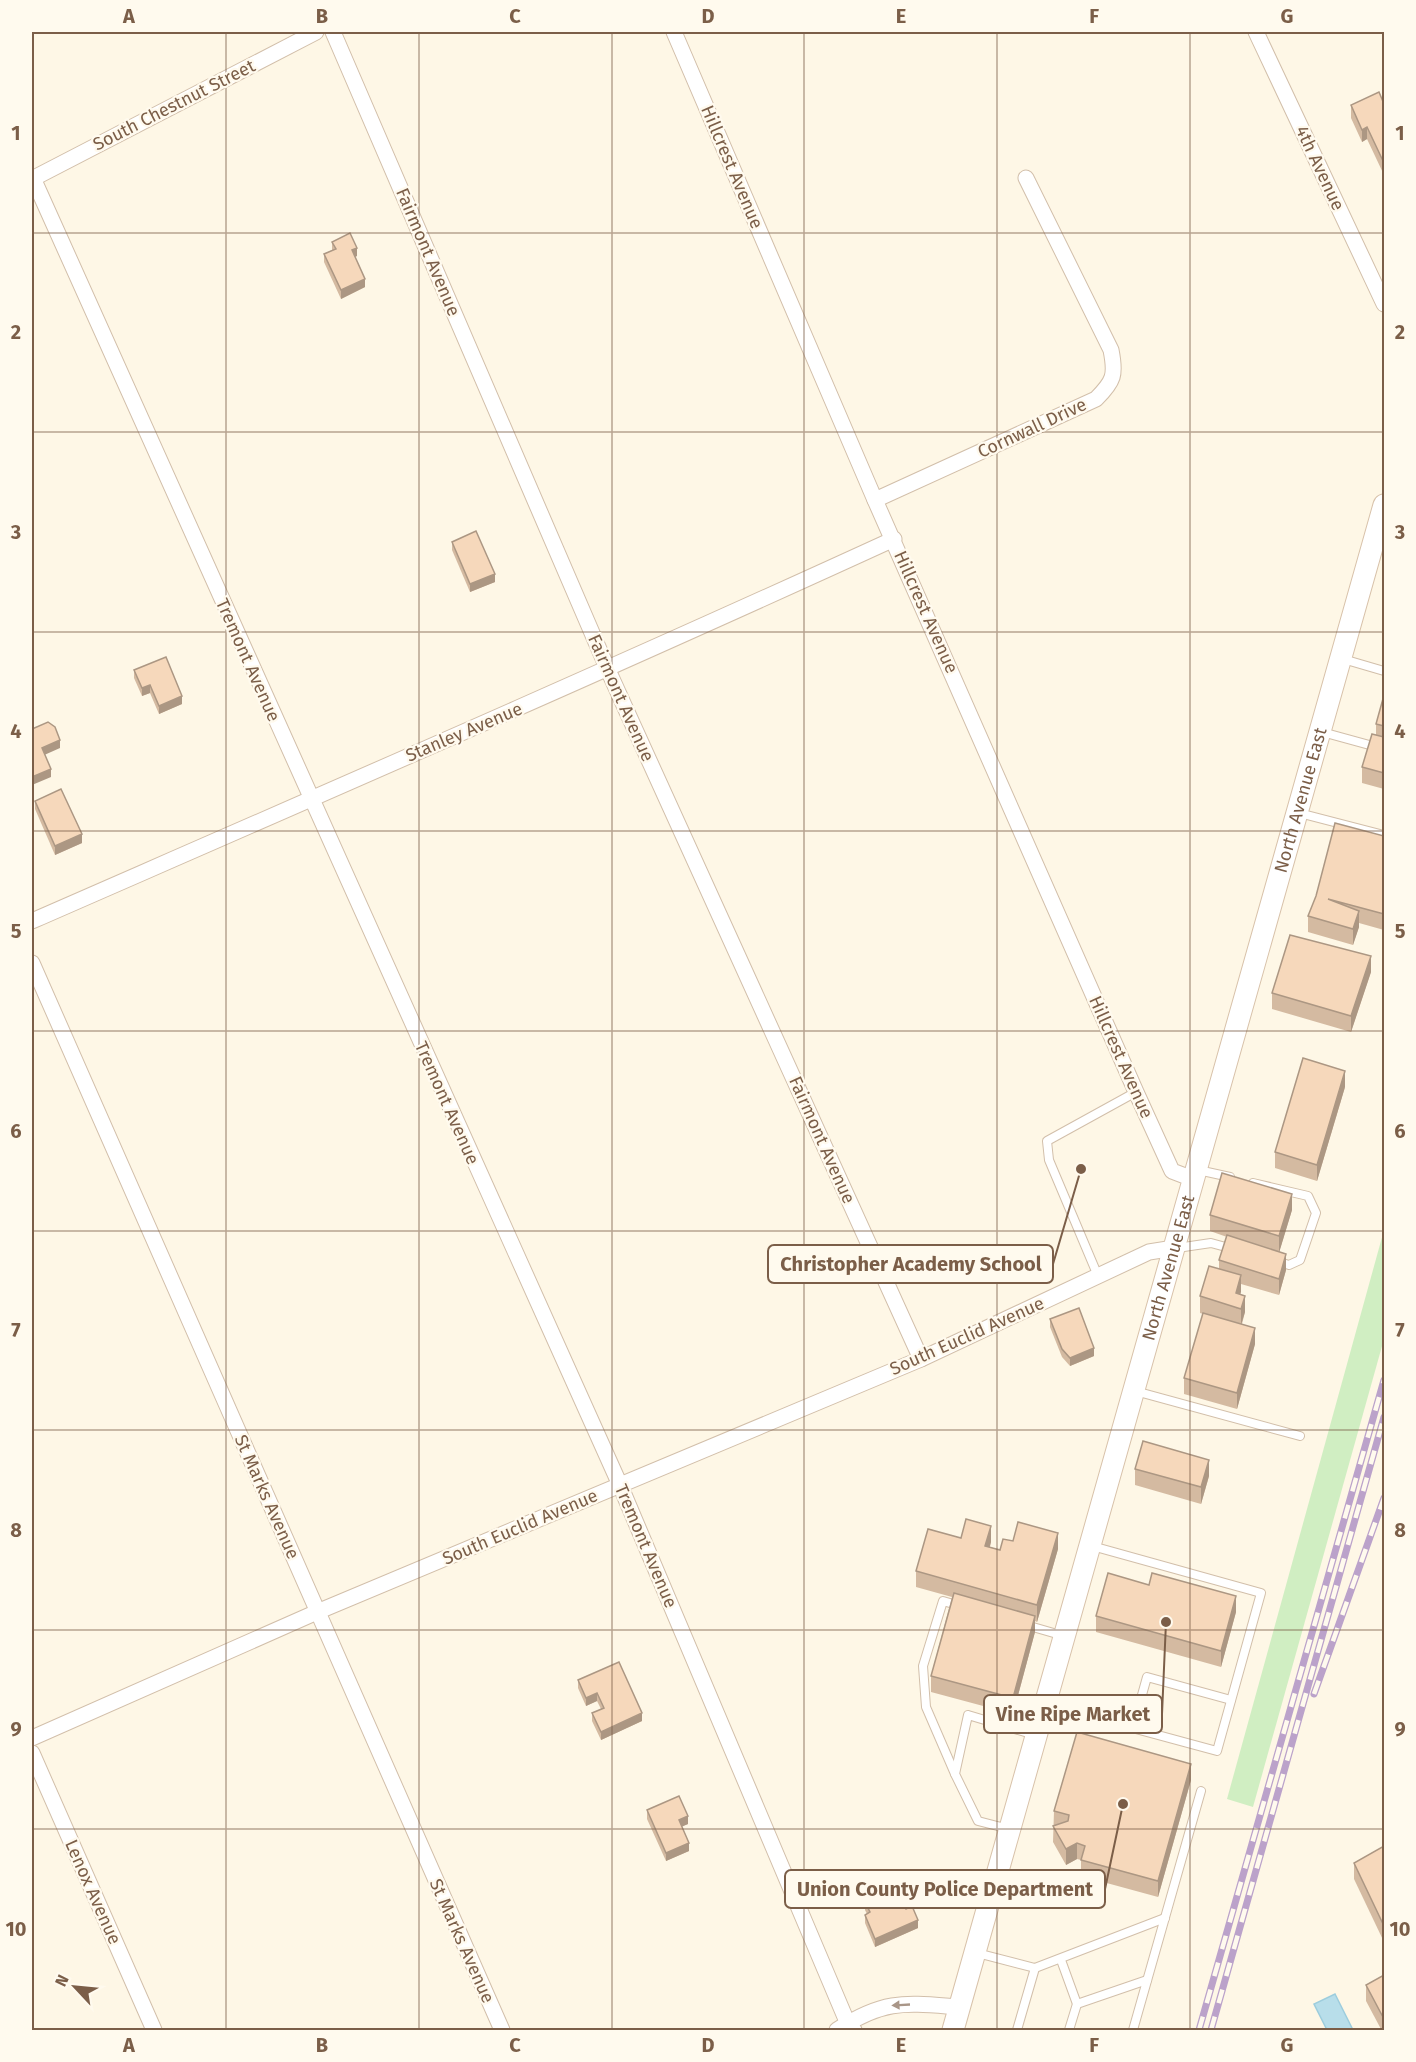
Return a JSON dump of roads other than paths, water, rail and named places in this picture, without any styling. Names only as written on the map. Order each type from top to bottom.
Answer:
[{"type":"main road","name":"North Avenue East","points":[[953,2031],[1384,505]]},
{"type":"street","name":"South Chestnut Street","points":[[32,179],[316,32]]},
{"type":"street","name":"Fairmont Avenue","points":[[333,32],[608,670],[921,1359]]},
{"type":"street","name":"Hillcrest Avenue","points":[[674,32],[874,500],[894,539],[1172,1171],[1195,1174]]},
{"type":"street","name":"4th Avenue","points":[[1256,32],[1384,304]]},
{"type":"street","name":"Cornwall Drive","points":[[874,500],[1096,399],[1110,385],[1114,368],[1111,350],[1026,178]]},
{"type":"street","name":"Tremont Avenue","points":[[32,179],[620,1485],[846,2028]]},
{"type":"street","name":"Stanley Avenue","points":[[32,921],[310,797],[608,670],[894,539]]},
{"type":"street","name":"St Marks Avenue","points":[[32,963],[502,2031]]},
{"type":"street","name":"South Euclid Avenue","points":[[32,1738],[317,1612],[921,1359],[1149,1252],[1174,1248]]},
{"type":"street","name":"Lenox Avenue","points":[[32,1753],[154,2031]]},
{"type":"street","points":[[846,2028],[876,2008],[918,2005],[959,2007]]},
{"type":"lane","points":[[1341,659],[1384,671]]},
{"type":"lane","points":[[1321,731],[1384,749]]},
{"type":"lane","points":[[1298,813],[1384,835]]},
{"type":"lane","points":[[1098,1276],[1048,1160],[1047,1141],[1136,1092]]},
{"type":"lane","points":[[1195,1174],[1308,1196],[1316,1213],[1300,1260],[1289,1265],[1267,1259]]},
{"type":"lane","points":[[1174,1248],[1211,1243],[1245,1253]]},
{"type":"lane","points":[[1135,1391],[1300,1436]]},
{"type":"lane","points":[[1046,1704],[1217,1751],[1261,1593],[1091,1546]]},
{"type":"lane","points":[[965,1608],[943,1601],[923,1666],[926,1707],[978,1821],[1009,1829]]},
{"type":"lane","points":[[1021,1624],[1065,1636]]},
{"type":"lane","points":[[1133,1727],[1148,1677],[1231,1700]]},
{"type":"lane","points":[[955,1774],[968,1715],[1036,1735]]},
{"type":"lane","points":[[1133,2031],[1201,1791]]},
{"type":"lane","points":[[975,1952],[1035,1968],[1061,1960],[1165,1918]]},
{"type":"lane","points":[[1061,1960],[1077,2004],[1069,2031]]},
{"type":"lane","points":[[1017,2031],[1035,1968]]},
{"type":"lane","points":[[1077,2004],[1147,1980]]},
{"type":"water","points":[[1335,1994],[1353,2030],[1327,2030],[1314,2004]]},
{"type":"railway","points":[[1199,2030],[1384,1380]]},
{"type":"railway","points":[[1211,2030],[1384,1417]]},
{"type":"railway","points":[[1314,1694],[1384,1498]]},
{"type":"place","name":"Christopher Academy School","points":[[1081,1169]]},
{"type":"place","name":"Vine Ripe Market","points":[[1166,1622]]},
{"type":"place","name":"Union County Police Department","points":[[1123,1804]]}]
